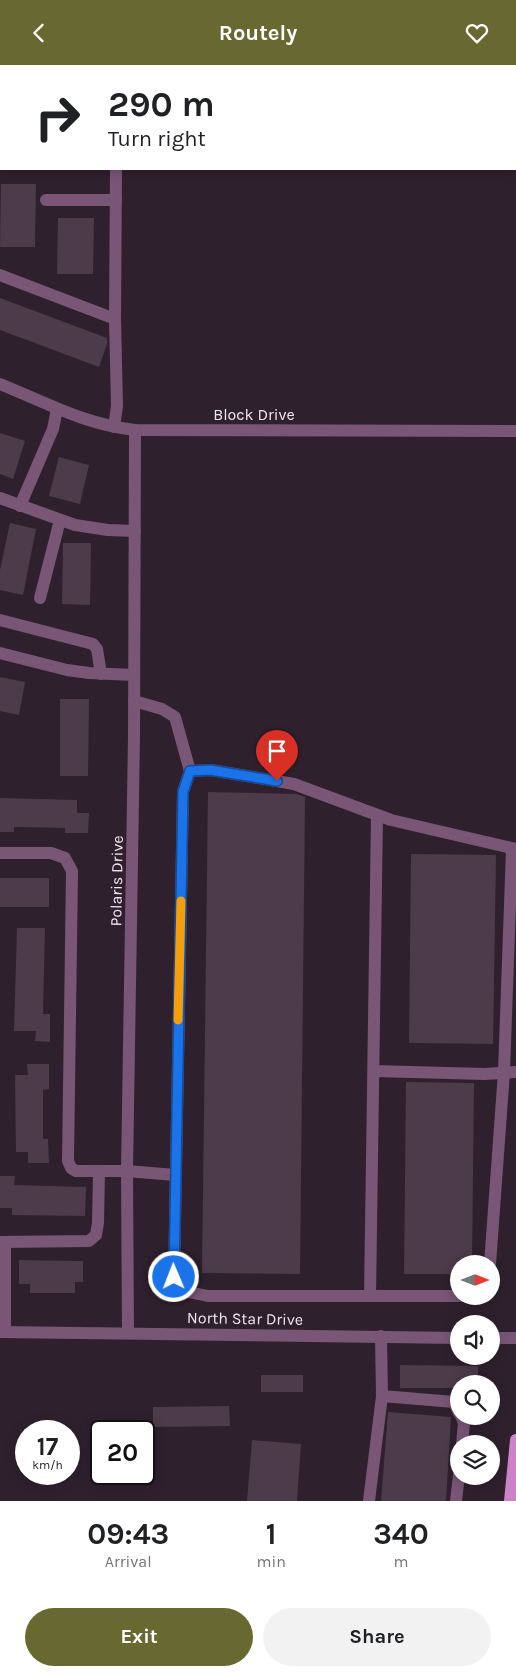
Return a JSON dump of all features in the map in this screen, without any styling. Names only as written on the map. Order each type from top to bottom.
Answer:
[{"type":"main road","points":[[510,1501],[516,1440]]},
{"type":"street","points":[[114,427],[117,405],[115,319],[116,170]]},
{"type":"street","points":[[46,200],[116,200]]},
{"type":"street","points":[[0,275],[115,319]]},
{"type":"street","name":"Block Drive","points":[[0,384],[90,421],[114,427],[135,429],[516,431]]},
{"type":"street","points":[[20,506],[53,429],[57,409]]},
{"type":"street","name":"Polaris Drive","points":[[128,1333],[127,1171],[134,701],[135,429]]},
{"type":"street","points":[[0,498],[75,525],[135,531]]},
{"type":"street","points":[[40,598],[60,520]]},
{"type":"street","points":[[0,621],[93,643],[97,649],[101,674]]},
{"type":"street","points":[[0,653],[67,670],[134,675]]},
{"type":"street","points":[[134,701],[162,709],[175,717],[190,771],[183,792],[174,1277],[184,1291],[208,1296],[450,1296]]},
{"type":"street","points":[[190,771],[210,770],[294,784],[391,820],[514,849],[510,1072],[491,1255]]},
{"type":"street","points":[[370,1296],[378,815]]},
{"type":"street","points":[[0,853],[51,853],[65,858],[72,871],[68,1161],[71,1168],[76,1171],[127,1171],[175,1175]]},
{"type":"street","points":[[374,1071],[485,1075],[510,1072]]},
{"type":"street","points":[[3,1332],[2,1242],[89,1241],[96,1235],[98,1223],[99,1171]]},
{"type":"street","name":"North Star Drive","points":[[3,1332],[450,1338]]},
{"type":"street","points":[[369,1501],[382,1396],[381,1337]]},
{"type":"street","points":[[500,1338],[516,1339]]},
{"type":"street","points":[[382,1396],[450,1403]]},
{"type":"street","points":[[456,1501],[458,1485]]},
{"type":"building","points":[[1,184],[36,184],[35,247],[0,247]]},
{"type":"building","points":[[58,218],[94,218],[93,274],[57,274]]},
{"type":"building","points":[[0,298],[107,338],[107,344],[99,367],[0,330]]},
{"type":"building","points":[[0,433],[25,441],[13,479],[0,474]]},
{"type":"building","points":[[59,457],[89,465],[80,504],[49,496]]},
{"type":"building","points":[[10,523],[36,529],[23,595],[0,590],[0,570]]},
{"type":"building","points":[[63,543],[91,543],[90,605],[62,604]]},
{"type":"building","points":[[0,677],[25,682],[19,715],[0,711]]},
{"type":"building","points":[[60,699],[89,699],[88,776],[60,776]]},
{"type":"building","points":[[208,792],[296,794],[305,797],[300,1274],[202,1273]]},
{"type":"building","points":[[0,798],[77,800],[77,813],[89,813],[88,833],[65,833],[65,828],[14,827],[14,832],[0,832]]},
{"type":"building","points":[[411,854],[496,855],[493,1044],[409,1043]]},
{"type":"building","points":[[0,878],[49,878],[49,907],[0,907]]},
{"type":"building","points":[[17,928],[45,928],[43,1014],[50,1014],[50,1042],[35,1041],[36,1031],[14,1031]]},
{"type":"building","points":[[27,1064],[49,1064],[49,1089],[43,1090],[43,1139],[48,1139],[49,1163],[28,1163],[28,1152],[16,1152],[15,1075],[28,1075]]},
{"type":"building","points":[[406,1082],[474,1083],[472,1255],[450,1255],[450,1274],[404,1274]]},
{"type":"building","points":[[0,1176],[15,1176],[14,1185],[86,1187],[85,1216],[12,1215],[12,1208],[0,1208]]},
{"type":"building","points":[[19,1260],[83,1261],[83,1282],[75,1282],[75,1293],[30,1293],[30,1284],[19,1284]]},
{"type":"building","points":[[400,1365],[478,1366],[478,1375],[450,1375],[450,1388],[400,1388]]},
{"type":"building","points":[[261,1375],[303,1375],[303,1392],[261,1392]]},
{"type":"building","points":[[229,1406],[230,1426],[155,1427],[153,1407]]},
{"type":"building","points":[[388,1412],[450,1417],[446,1501],[381,1501]]},
{"type":"building","points":[[252,1440],[301,1444],[297,1501],[247,1501]]},
{"type":"slow traffic","points":[[178,1020],[181,901]]},
{"type":"route","points":[[174,1277],[183,792],[190,771],[210,770],[277,781]]}]
